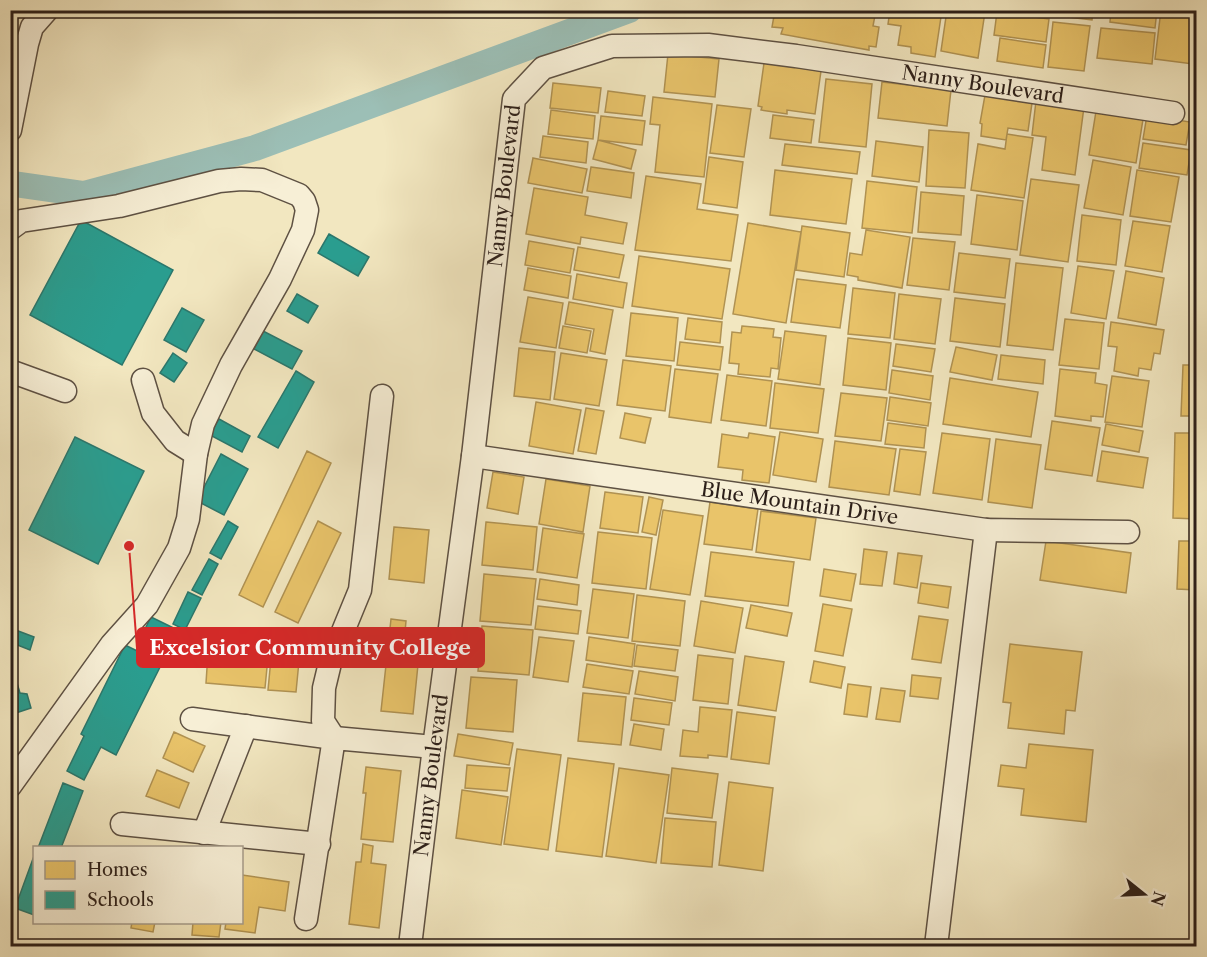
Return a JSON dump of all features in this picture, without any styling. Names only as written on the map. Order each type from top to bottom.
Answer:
[{"type":"street","points":[[10,130],[32,27],[47,10]]},
{"type":"street","name":"Nanny Boulevard","points":[[410,946],[473,456],[514,99],[543,68],[612,46],[708,45],[796,56],[1173,114]]},
{"type":"street","points":[[10,786],[106,652],[147,605],[179,548],[188,519],[196,454],[203,424],[231,365],[280,279],[303,230],[307,210],[299,195],[262,180],[219,181],[119,206],[12,222]]},
{"type":"street","points":[[10,371],[65,391]]},
{"type":"street","points":[[143,380],[153,413],[175,441],[196,454]]},
{"type":"street","points":[[306,919],[334,738],[322,721],[324,688],[330,663],[360,590],[382,396]]},
{"type":"street","name":"Blue Mountain Drive","points":[[473,456],[986,530],[1128,532]]},
{"type":"street","points":[[936,946],[986,530]]},
{"type":"street","points":[[192,719],[334,738],[434,747]]},
{"type":"street","points":[[204,833],[246,726]]},
{"type":"street","points":[[122,824],[319,844]]},
{"type":"building: Homes","points":[[775,10],[876,10],[873,26],[879,27],[876,47],[869,46],[869,50],[781,34],[783,28],[772,27]]},
{"type":"building: Homes","points":[[890,10],[942,10],[935,57],[911,53],[911,47],[898,45],[901,26],[888,24]]},
{"type":"building: Homes","points":[[947,10],[985,12],[978,58],[941,51]]},
{"type":"building: Homes","points":[[1020,10],[1048,10],[1047,15]]},
{"type":"building: Homes","points":[[1051,10],[1093,10],[1092,20],[1051,15]]},
{"type":"building: Homes","points":[[1111,10],[1157,10],[1155,28],[1110,22]]},
{"type":"building: Homes","points":[[1161,10],[1196,13],[1193,64],[1155,59]]},
{"type":"building: Homes","points":[[997,12],[1049,19],[1046,42],[994,35]]},
{"type":"building: Homes","points":[[1053,22],[1090,26],[1084,71],[1048,67]]},
{"type":"building: Homes","points":[[1101,28],[1155,33],[1152,64],[1097,58]]},
{"type":"building: Homes","points":[[1000,38],[1046,45],[1043,68],[997,61]]},
{"type":"building: Homes","points":[[668,54],[719,59],[715,97],[664,92]]},
{"type":"building: Homes","points":[[764,63],[821,71],[815,114],[787,110],[787,114],[761,110],[762,107],[758,106]]},
{"type":"building: Homes","points":[[826,79],[872,84],[866,147],[819,142]]},
{"type":"building: Homes","points":[[882,82],[951,90],[947,126],[878,118]]},
{"type":"building: Homes","points":[[553,83],[601,88],[598,113],[550,108]]},
{"type":"building: Homes","points":[[608,91],[645,96],[642,116],[605,112]]},
{"type":"building: Homes","points":[[985,95],[1032,103],[1028,131],[1008,128],[1006,140],[981,136],[982,124],[980,123]]},
{"type":"building: Homes","points":[[653,97],[712,104],[704,177],[655,172],[660,125],[650,124]]},
{"type":"building: Homes","points":[[1036,101],[1084,107],[1075,175],[1042,170],[1046,137],[1032,135]]},
{"type":"building: Homes","points":[[717,105],[751,109],[744,157],[710,153]]},
{"type":"building: Homes","points":[[1097,105],[1144,113],[1136,163],[1089,155]]},
{"type":"building: Homes","points":[[551,110],[595,116],[593,139],[548,134]]},
{"type":"building: Homes","points":[[773,115],[814,120],[811,143],[770,138]]},
{"type":"building: Homes","points":[[1147,115],[1190,122],[1186,145],[1143,139]]},
{"type":"building: Homes","points":[[601,116],[645,121],[642,145],[598,140]]},
{"type":"building: Homes","points":[[929,130],[969,133],[965,188],[926,186]]},
{"type":"building: Homes","points":[[1007,134],[1033,138],[1024,198],[971,190],[978,144],[1005,149]]},
{"type":"building: Homes","points":[[543,136],[588,142],[586,163],[540,157]]},
{"type":"building: Homes","points":[[598,140],[636,150],[631,169],[593,159]]},
{"type":"building: Homes","points":[[876,141],[923,147],[919,182],[872,176]]},
{"type":"building: Homes","points":[[1143,143],[1191,150],[1187,175],[1139,168]]},
{"type":"building: Homes","points":[[785,144],[860,152],[857,174],[782,165]]},
{"type":"building: Homes","points":[[709,157],[743,162],[737,208],[703,203]]},
{"type":"building: Homes","points":[[533,158],[587,169],[582,193],[528,183]]},
{"type":"building: Homes","points":[[1093,160],[1131,167],[1123,215],[1084,208]]},
{"type":"building: Homes","points":[[591,167],[634,173],[631,198],[587,191]]},
{"type":"building: Homes","points":[[775,170],[852,179],[846,224],[770,215]]},
{"type":"building: Homes","points":[[1137,170],[1179,177],[1171,222],[1130,216]]},
{"type":"building: Homes","points":[[646,176],[701,184],[697,209],[738,215],[731,261],[635,250]]},
{"type":"building: Homes","points":[[1031,179],[1079,185],[1068,262],[1020,255]]},
{"type":"building: Homes","points":[[867,181],[917,187],[912,233],[862,228]]},
{"type":"building: Homes","points":[[534,188],[588,197],[585,215],[627,223],[623,244],[581,237],[580,244],[526,234]]},
{"type":"building: Homes","points":[[921,192],[964,196],[961,235],[918,232]]},
{"type":"building: Homes","points":[[977,195],[1023,201],[1017,250],[971,244]]},
{"type":"building: Homes","points":[[1082,215],[1121,220],[1116,265],[1077,261]]},
{"type":"building: Homes","points":[[1133,221],[1170,226],[1162,272],[1125,266]]},
{"type":"building: Homes","points":[[748,223],[801,232],[786,323],[733,314]]},
{"type":"building: Homes","points":[[802,226],[850,233],[844,277],[796,270]]},
{"type":"building: Homes","points":[[866,230],[910,237],[902,288],[858,280],[858,277],[847,275],[850,253],[862,255]]},
{"type":"building: Homes","points":[[913,238],[955,242],[949,290],[907,285]]},
{"type":"building: Homes","points":[[529,241],[574,249],[570,273],[525,265]]},
{"type":"building: Homes","points":[[578,247],[624,255],[619,278],[574,270]]},
{"type":"building: Homes","points":[[959,253],[1010,259],[1005,298],[954,292]]},
{"type":"building: Homes","points":[[639,256],[730,269],[722,319],[632,306]]},
{"type":"building: Homes","points":[[1016,263],[1063,268],[1053,350],[1007,345]]},
{"type":"building: Homes","points":[[1078,266],[1114,271],[1106,319],[1071,313]]},
{"type":"building: Homes","points":[[528,268],[571,276],[568,298],[524,290]]},
{"type":"building: Homes","points":[[1126,271],[1164,278],[1156,325],[1118,318]]},
{"type":"building: Homes","points":[[577,274],[627,283],[623,308],[573,299]]},
{"type":"building: Homes","points":[[797,279],[846,285],[840,328],[791,322]]},
{"type":"building: Homes","points":[[853,288],[895,293],[890,338],[848,334]]},
{"type":"building: Homes","points":[[899,294],[941,299],[935,344],[894,339]]},
{"type":"building: Homes","points":[[528,297],[563,303],[556,348],[520,342]]},
{"type":"building: Homes","points":[[955,298],[1005,304],[1000,347],[950,341]]},
{"type":"building: Homes","points":[[569,302],[613,310],[605,354],[590,351],[594,329],[565,324]]},
{"type":"building: Homes","points":[[631,313],[678,318],[674,361],[626,356]]},
{"type":"building: Homes","points":[[688,318],[722,322],[720,343],[685,339]]},
{"type":"building: Homes","points":[[1065,319],[1104,323],[1099,369],[1059,365]]},
{"type":"building: Homes","points":[[1111,322],[1164,330],[1160,354],[1154,353],[1151,370],[1139,368],[1138,376],[1114,371],[1117,347],[1108,346]]},
{"type":"building: Homes","points":[[563,326],[591,331],[587,353],[559,348]]},
{"type":"building: Homes","points":[[742,326],[774,329],[773,337],[781,338],[778,369],[771,368],[770,377],[738,374],[739,364],[729,363],[732,332],[741,333]]},
{"type":"building: Homes","points":[[785,331],[826,336],[820,385],[778,379]]},
{"type":"building: Homes","points":[[848,338],[891,343],[886,390],[843,385]]},
{"type":"building: Homes","points":[[680,342],[723,347],[720,370],[677,365]]},
{"type":"building: Homes","points":[[896,344],[935,349],[931,372],[893,366]]},
{"type":"building: Homes","points":[[956,347],[997,355],[992,380],[950,372]]},
{"type":"building: Homes","points":[[519,348],[555,352],[550,400],[514,396]]},
{"type":"building: Homes","points":[[561,353],[607,360],[599,406],[554,399]]},
{"type":"building: Homes","points":[[1001,355],[1045,360],[1043,384],[998,379]]},
{"type":"building: Homes","points":[[623,360],[671,366],[665,411],[617,405]]},
{"type":"building: Homes","points":[[1183,365],[1196,365],[1196,416],[1181,416]]},
{"type":"building: Homes","points":[[675,369],[718,374],[711,423],[669,417]]},
{"type":"building: Homes","points":[[1060,369],[1096,373],[1095,383],[1107,385],[1103,417],[1091,416],[1091,421],[1055,416]]},
{"type":"building: Homes","points":[[892,370],[933,376],[930,400],[889,393]]},
{"type":"building: Homes","points":[[727,375],[772,381],[766,426],[721,420]]},
{"type":"building: Homes","points":[[1112,376],[1149,381],[1142,427],[1105,422]]},
{"type":"building: Homes","points":[[950,378],[1038,392],[1031,437],[943,424]]},
{"type":"building: Homes","points":[[775,383],[824,389],[818,433],[770,428]]},
{"type":"building: Homes","points":[[841,393],[887,398],[881,441],[835,436]]},
{"type":"building: Homes","points":[[890,397],[931,403],[928,426],[887,420]]},
{"type":"building: Homes","points":[[536,402],[581,410],[573,454],[529,446]]},
{"type":"building: Homes","points":[[586,408],[604,411],[596,454],[578,451]]},
{"type":"building: Homes","points":[[625,413],[651,418],[645,443],[620,438]]},
{"type":"building: Homes","points":[[1052,421],[1100,428],[1092,476],[1045,469]]},
{"type":"building: Homes","points":[[888,423],[926,428],[924,448],[885,444]]},
{"type":"building: Homes","points":[[1106,424],[1143,431],[1139,452],[1102,445]]},
{"type":"building: Homes","points":[[780,432],[823,439],[816,482],[773,475]]},
{"type":"building: Homes","points":[[749,433],[775,437],[769,483],[742,480],[743,470],[718,467],[722,434],[748,438]]},
{"type":"building: Homes","points":[[942,433],[990,439],[982,500],[933,493]]},
{"type":"building: Homes","points":[[1175,433],[1196,433],[1196,519],[1173,518]]},
{"type":"building: Homes","points":[[996,439],[1041,445],[1032,508],[988,502]]},
{"type":"building: Homes","points":[[835,441],[896,449],[889,495],[829,487]]},
{"type":"building: Homes","points":[[900,449],[926,452],[920,495],[894,491]]},
{"type":"building: Homes","points":[[307,451],[331,463],[263,607],[239,595]]},
{"type":"building: Homes","points":[[1102,451],[1148,458],[1143,488],[1097,481]]},
{"type":"building: Homes","points":[[493,472],[524,477],[518,514],[487,508]]},
{"type":"building: Homes","points":[[546,479],[590,486],[583,532],[539,524]]},
{"type":"building: Homes","points":[[605,492],[643,497],[638,533],[600,528]]},
{"type":"building: Homes","points":[[649,497],[663,500],[656,535],[642,532]]},
{"type":"building: Homes","points":[[710,502],[758,509],[752,550],[704,544]]},
{"type":"building: Homes","points":[[663,510],[703,516],[690,595],[650,589]]},
{"type":"building: Homes","points":[[761,511],[816,518],[810,560],[756,552]]},
{"type":"building: Homes","points":[[318,521],[341,533],[298,623],[275,612]]},
{"type":"building: Homes","points":[[486,522],[537,527],[533,570],[482,565]]},
{"type":"building: Homes","points":[[394,527],[429,530],[424,583],[389,579]]},
{"type":"building: Homes","points":[[543,528],[584,534],[577,578],[537,572]]},
{"type":"building: Homes","points":[[598,532],[652,538],[646,589],[592,583]]},
{"type":"building: Homes","points":[[1046,541],[1131,553],[1126,593],[1040,580]]},
{"type":"building: Homes","points":[[1179,541],[1196,541],[1196,590],[1177,589]]},
{"type":"building: Homes","points":[[864,549],[887,552],[882,586],[860,584]]},
{"type":"building: Homes","points":[[711,552],[794,562],[788,606],[705,596]]},
{"type":"building: Homes","points":[[898,553],[922,556],[917,588],[894,584]]},
{"type":"building: Homes","points":[[824,569],[856,574],[851,601],[820,596]]},
{"type":"building: Homes","points":[[484,574],[536,579],[531,625],[480,621]]},
{"type":"building: Homes","points":[[540,579],[579,585],[577,605],[537,599]]},
{"type":"building: Homes","points":[[921,583],[951,587],[948,608],[918,603]]},
{"type":"building: Homes","points":[[593,589],[634,594],[628,638],[587,633]]},
{"type":"building: Homes","points":[[637,595],[685,601],[680,646],[632,641]]},
{"type":"building: Homes","points":[[701,601],[743,608],[735,653],[694,646]]},
{"type":"building: Homes","points":[[823,604],[852,609],[843,656],[815,651]]},
{"type":"building: Homes","points":[[751,605],[792,613],[787,636],[746,628]]},
{"type":"building: Homes","points":[[538,606],[581,611],[578,634],[535,629]]},
{"type":"building: Homes","points":[[919,616],[948,620],[941,663],[912,659]]},
{"type":"building: Homes","points":[[391,619],[406,621],[404,643],[420,645],[413,714],[381,711]]},
{"type":"building: Homes","points":[[482,626],[533,630],[529,675],[478,671]]},
{"type":"building: Homes","points":[[220,633],[240,635],[238,655],[268,657],[265,688],[206,683],[208,653],[218,654]]},
{"type":"building: Homes","points":[[539,637],[574,641],[568,682],[533,677]]},
{"type":"building: Homes","points":[[589,637],[635,644],[632,667],[586,660]]},
{"type":"building: Homes","points":[[1010,644],[1082,652],[1075,711],[1066,710],[1064,734],[1008,728],[1011,703],[1003,702]]},
{"type":"building: Homes","points":[[637,645],[678,650],[675,671],[634,666]]},
{"type":"building: Homes","points":[[272,648],[300,651],[296,692],[268,690]]},
{"type":"building: Homes","points":[[698,655],[733,659],[728,704],[693,700]]},
{"type":"building: Homes","points":[[745,656],[784,662],[776,711],[738,705]]},
{"type":"building: Homes","points":[[814,661],[845,667],[841,688],[810,682]]},
{"type":"building: Homes","points":[[587,664],[633,671],[629,694],[583,687]]},
{"type":"building: Homes","points":[[639,671],[678,677],[675,701],[635,694]]},
{"type":"building: Homes","points":[[912,675],[941,678],[938,699],[910,696]]},
{"type":"building: Homes","points":[[471,677],[517,680],[513,732],[466,728]]},
{"type":"building: Homes","points":[[848,684],[871,687],[867,717],[844,714]]},
{"type":"building: Homes","points":[[881,688],[905,691],[900,722],[876,719]]},
{"type":"building: Homes","points":[[583,693],[626,697],[621,745],[578,741]]},
{"type":"building: Homes","points":[[634,698],[672,703],[669,725],[631,720]]},
{"type":"building: Homes","points":[[700,707],[732,710],[727,757],[680,756],[683,730],[698,732]]},
{"type":"building: Homes","points":[[737,712],[775,717],[769,764],[731,759]]},
{"type":"building: Homes","points":[[634,724],[664,729],[661,750],[630,745]]},
{"type":"building: Homes","points":[[174,732],[205,746],[193,772],[163,758]]},
{"type":"building: Homes","points":[[458,734],[513,743],[509,765],[454,756]]},
{"type":"building: Homes","points":[[1029,744],[1093,750],[1086,822],[1021,815],[1024,789],[998,786],[1001,765],[1026,768]]},
{"type":"building: Homes","points":[[517,749],[561,755],[548,850],[504,844]]},
{"type":"building: Homes","points":[[568,758],[614,764],[602,857],[556,851]]},
{"type":"building: Homes","points":[[467,765],[510,768],[507,791],[465,788]]},
{"type":"building: Homes","points":[[366,767],[401,771],[393,842],[361,839],[366,793],[363,793]]},
{"type":"building: Homes","points":[[619,768],[669,775],[656,863],[606,856]]},
{"type":"building: Homes","points":[[672,768],[718,774],[712,818],[667,813]]},
{"type":"building: Homes","points":[[157,770],[189,783],[179,808],[146,796]]},
{"type":"building: Homes","points":[[729,782],[773,788],[763,871],[719,865]]},
{"type":"building: Homes","points":[[462,790],[508,797],[501,845],[456,838]]},
{"type":"building: Homes","points":[[665,818],[716,822],[712,867],[661,863]]},
{"type":"building: Homes","points":[[363,844],[373,846],[371,863],[386,865],[379,928],[349,924],[356,862],[361,862]]},
{"type":"building: Homes","points":[[243,875],[289,882],[285,911],[259,907],[255,933],[225,929],[226,924],[243,924]]},
{"type":"building: Homes","points":[[132,924],[155,924],[153,932],[131,928]]},
{"type":"building: Homes","points":[[193,924],[221,924],[219,937],[192,935]]},
{"type":"building: Schools","points":[[81,220],[173,270],[122,365],[30,315]]},
{"type":"building: Schools","points":[[329,234],[369,257],[358,276],[318,253]]},
{"type":"building: Schools","points":[[297,294],[318,306],[308,323],[287,311]]},
{"type":"building: Schools","points":[[182,308],[204,320],[186,352],[164,340]]},
{"type":"building: Schools","points":[[263,331],[302,351],[292,369],[254,349]]},
{"type":"building: Schools","points":[[173,353],[187,363],[174,382],[160,373]]},
{"type":"building: Schools","points":[[296,371],[314,382],[278,448],[258,437]]},
{"type":"building: Schools","points":[[219,419],[250,436],[242,452],[210,435]]},
{"type":"building: Schools","points":[[75,437],[144,471],[98,564],[29,530]]},
{"type":"building: Schools","points":[[221,454],[248,469],[224,515],[197,501]]},
{"type":"building: Schools","points":[[228,521],[238,527],[221,559],[210,553]]},
{"type":"building: Schools","points":[[209,559],[218,564],[202,595],[192,590]]},
{"type":"building: Schools","points":[[188,592],[201,598],[185,630],[173,624]]},
{"type":"building: Schools","points":[[151,617],[184,633],[173,655],[140,639]]},
{"type":"building: Schools","points":[[13,629],[34,637],[30,650],[10,642]]},
{"type":"building: Schools","points":[[125,645],[162,663],[116,755],[101,747],[84,780],[67,771],[84,736],[81,734]]},
{"type":"building: Schools","points":[[10,671],[14,673],[20,693],[27,694],[31,708],[10,715]]},
{"type":"building: Schools","points":[[63,783],[83,791],[62,846],[39,846]]},
{"type":"building: Schools","points":[[33,859],[33,915],[15,908]]},
{"type":"waterway","points":[[14,184],[84,194],[255,148],[629,10]]},
{"type":"place","name":"Excelsior Community College","points":[[129,546]]}]
